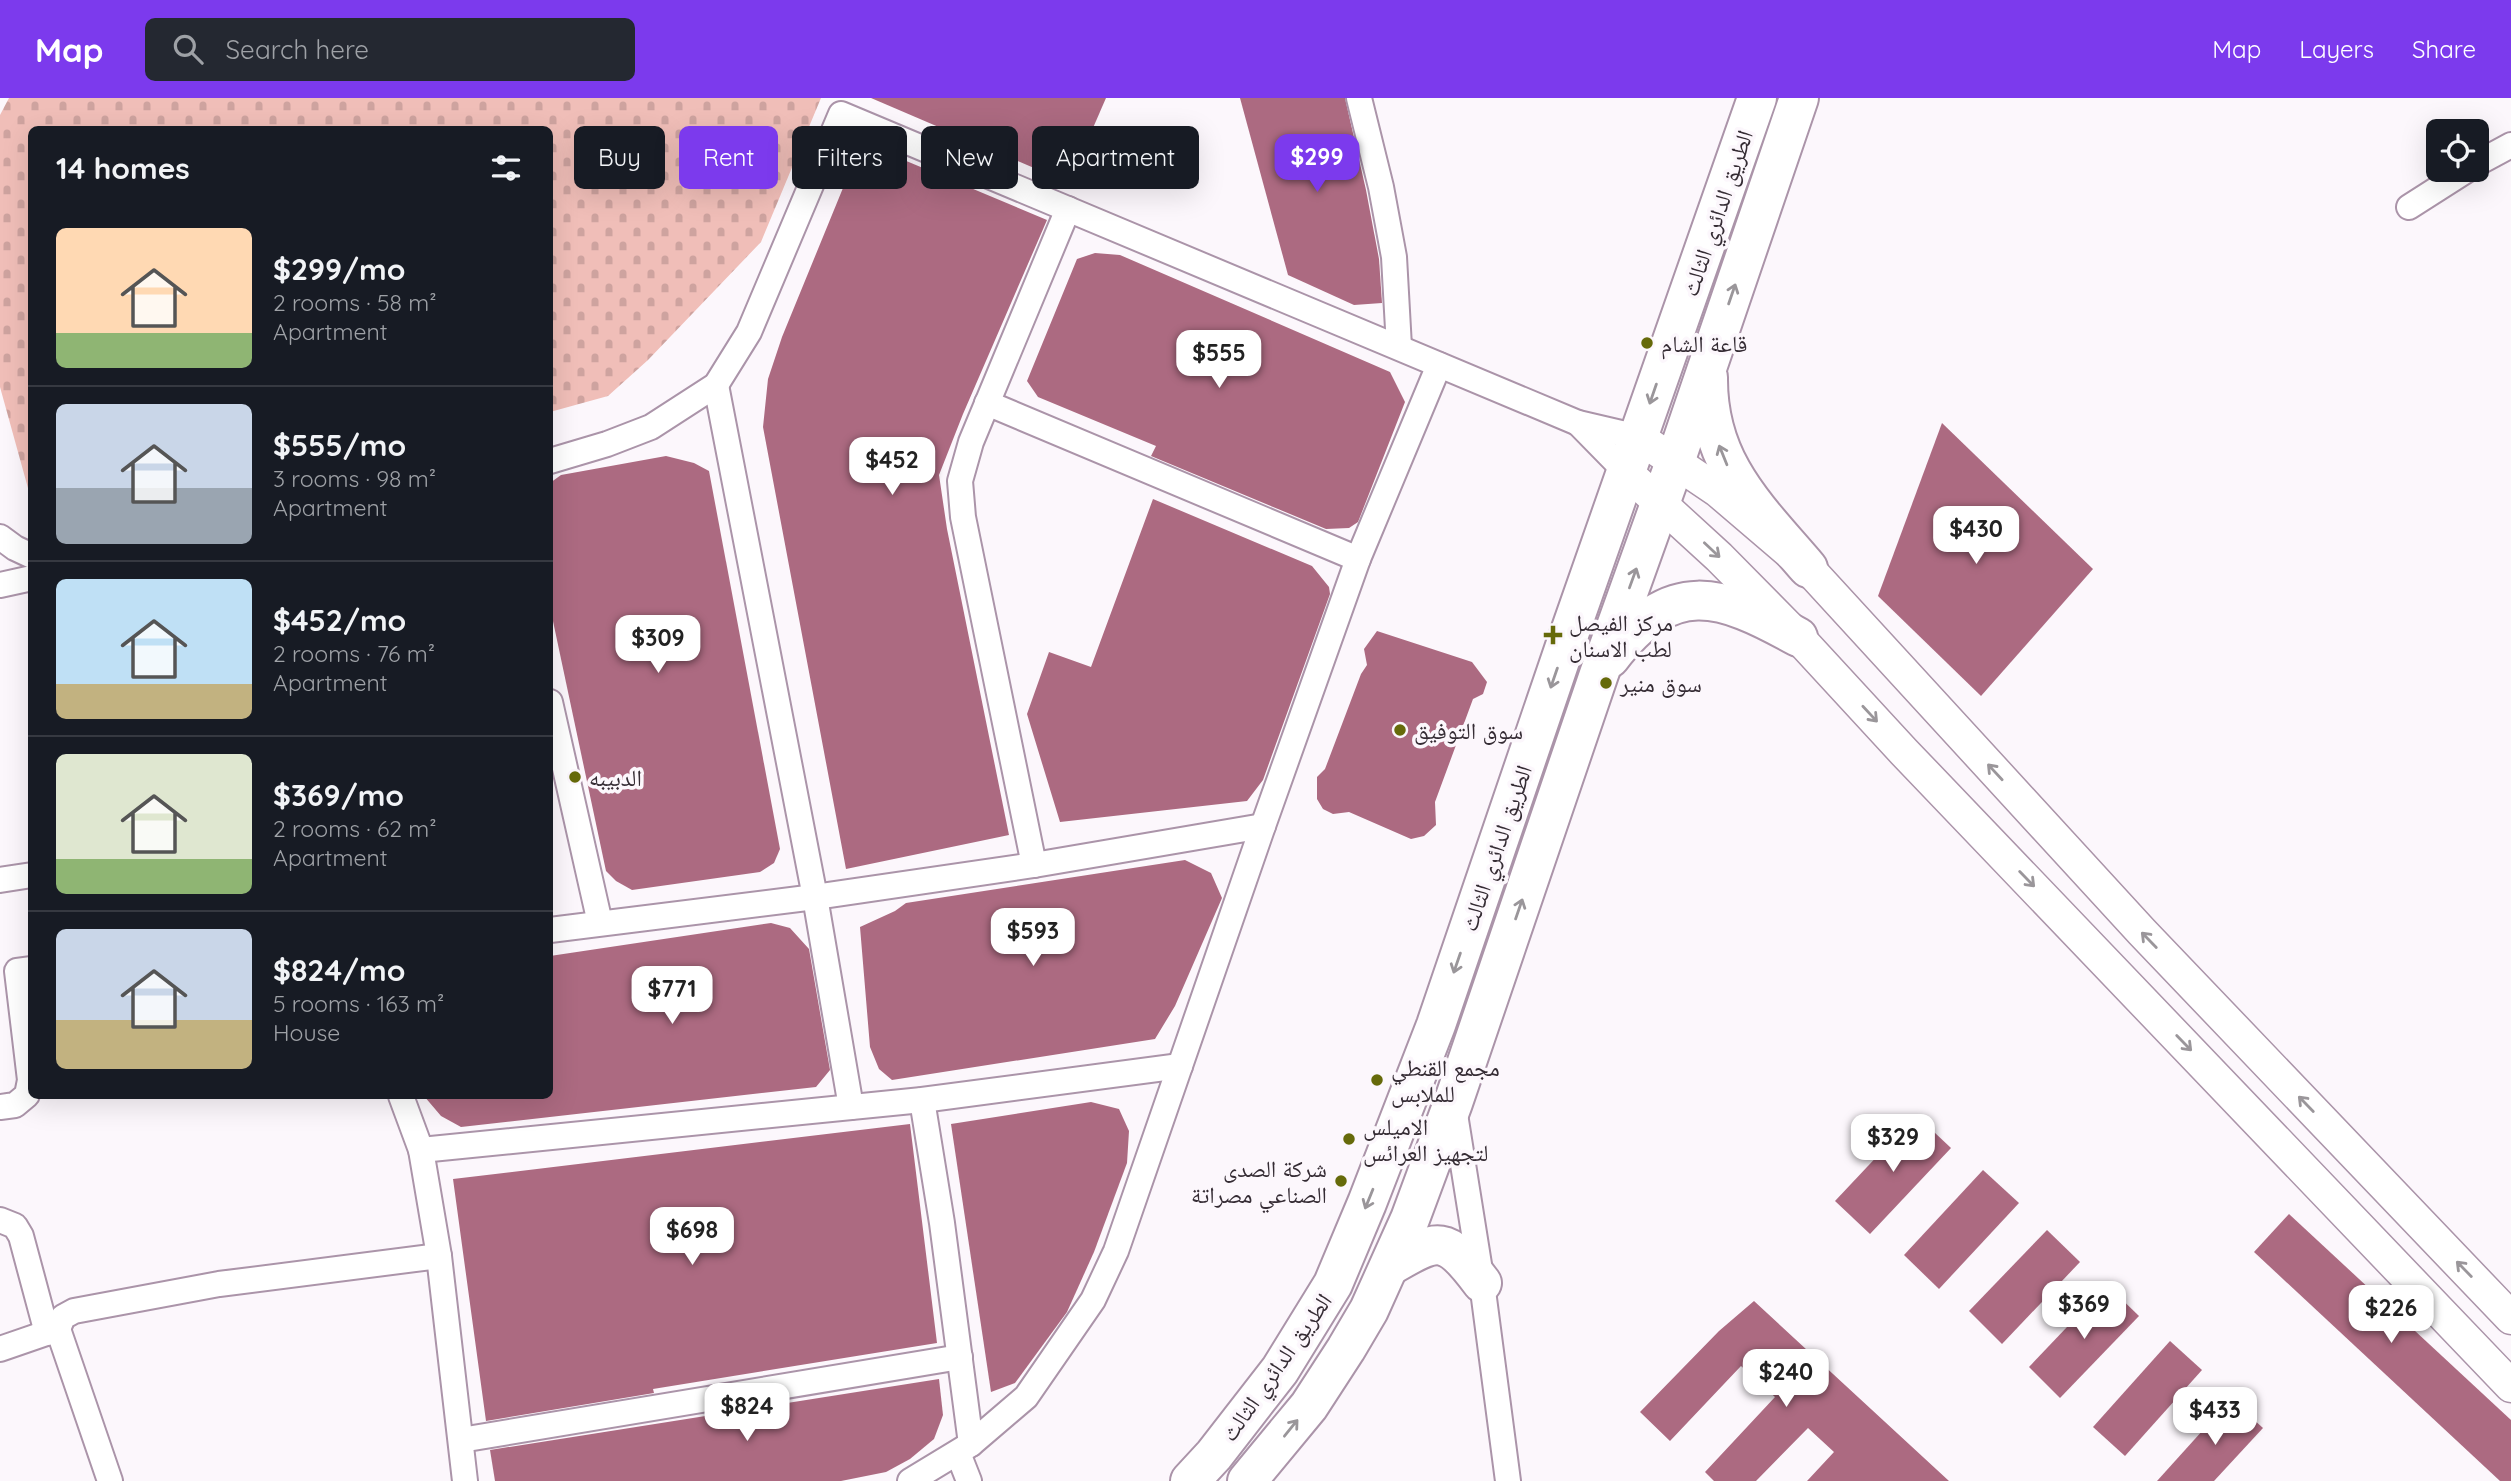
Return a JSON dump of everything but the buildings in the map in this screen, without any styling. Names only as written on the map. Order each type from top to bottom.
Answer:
[{"type":"main road","name":"الطريق الدائري الثالث","points":[[1190,1481],[1214,1455],[1280,1370],[1333,1284],[1367,1203],[1436,1025],[1757,98]]},
{"type":"main road","name":"الطريق الدائري الثالث","points":[[1247,1481],[1309,1406],[1369,1310],[1390,1266],[1453,1103],[1799,98]]},
{"type":"main road","points":[[1708,362],[1708,401],[1714,432],[1724,461],[1744,493],[1808,568]]},
{"type":"main road","points":[[1599,674],[1620,645],[1640,625],[1661,609],[1685,601],[1708,599],[1731,604],[1798,637]]},
{"type":"main road","points":[[1390,1266],[1422,1248],[1440,1245],[1455,1253],[1482,1283]]},
{"type":"street","points":[[1359,98],[1381,187],[1394,257],[1399,347]]},
{"type":"street","points":[[553,460],[651,427],[716,385],[749,332],[845,106],[1068,209],[1578,423],[1632,454],[1675,462],[1729,500],[1808,568],[2141,932],[2511,1318]]},
{"type":"street","points":[[2489,157],[2511,145]]},
{"type":"street","points":[[2409,207],[2448,182]]},
{"type":"street","points":[[1034,865],[963,517],[960,481],[971,442],[1068,209]]},
{"type":"street","points":[[910,1481],[965,1448],[1026,1397],[1093,1300],[1116,1251],[1358,559],[1439,365]]},
{"type":"street","points":[[716,385],[815,897],[851,1107]]},
{"type":"street","points":[[987,403],[1358,559]]},
{"type":"street","points":[[1578,423],[1632,454],[1660,502],[1798,637],[1904,752],[2511,1386]]},
{"type":"street","points":[[0,537],[28,554]]},
{"type":"street","points":[[0,585],[28,580]]},
{"type":"street","points":[[553,715],[600,923]]},
{"type":"street","points":[[553,930],[815,897],[1034,865],[1263,826]]},
{"type":"street","points":[[0,880],[28,876]]},
{"type":"street","points":[[16,971],[28,1064]]},
{"type":"street","points":[[421,1150],[922,1100],[1180,1066]]},
{"type":"street","points":[[0,1107],[15,1105],[27,1095],[28,1090]]},
{"type":"street","points":[[402,1099],[421,1150],[439,1255],[465,1481]]},
{"type":"street","points":[[922,1100],[960,1357],[965,1448],[970,1481]]},
{"type":"street","points":[[1453,1103],[1482,1283],[1508,1481]]},
{"type":"street","points":[[0,1220],[15,1226],[21,1236],[53,1331],[110,1481]]},
{"type":"street","points":[[0,1349],[53,1331],[62,1317],[74,1311],[219,1284],[439,1255]]},
{"type":"street","points":[[461,1440],[960,1357]]},
{"type":"green space","points":[[9,98],[821,98],[809,126],[792,126],[792,168],[761,242],[648,360],[608,396],[553,411],[553,126],[28,126],[28,488],[0,387],[0,115]]},
{"type":"place","name":"قاعة الشام","points":[[1647,343]]},
{"type":"place","name":"مركز الفيصل لطب الاسنان","points":[[1553,635]]},
{"type":"place","name":"سوق منير","points":[[1606,683]]},
{"type":"place","name":"سوق التوفيق","points":[[1400,730]]},
{"type":"place","name":"الدبيبه","points":[[575,777]]},
{"type":"place","name":"مجمع القنطي للملابس","points":[[1377,1080]]},
{"type":"place","name":"الاميلس لتجهيز العرائس","points":[[1349,1139]]},
{"type":"place","name":"شركة الصدى الصناعي مصراتة","points":[[1341,1181]]}]
